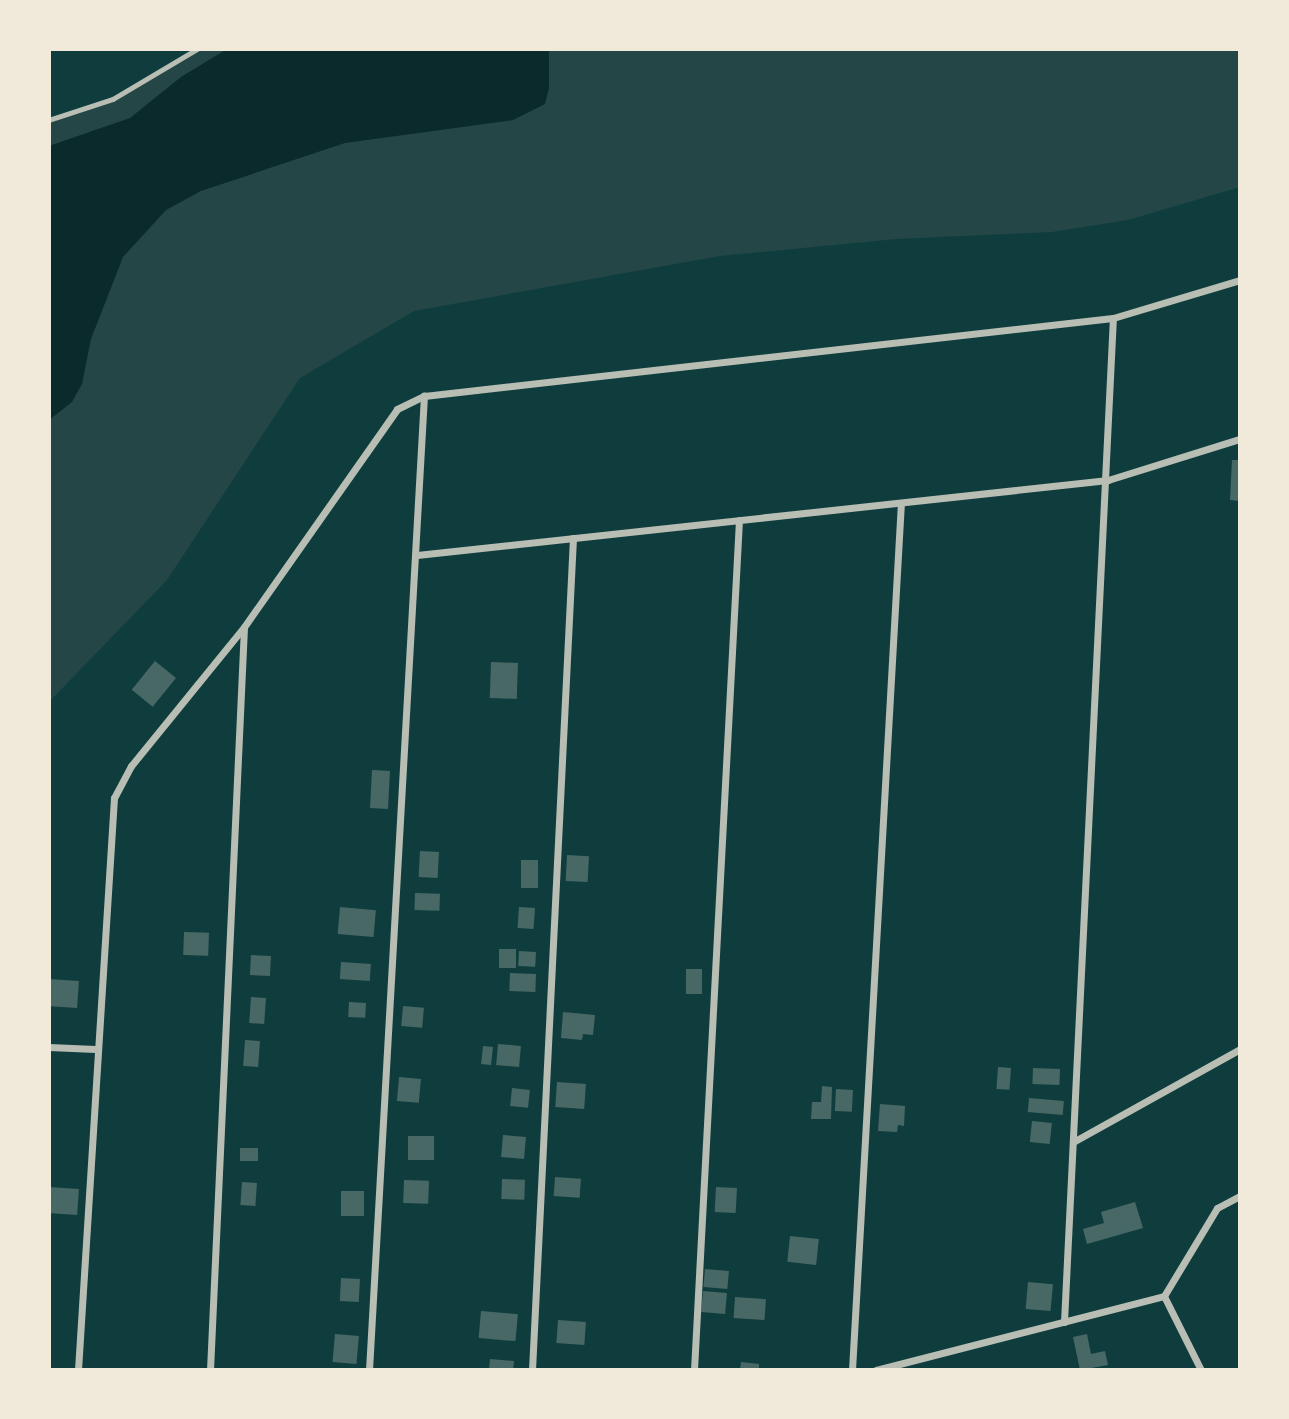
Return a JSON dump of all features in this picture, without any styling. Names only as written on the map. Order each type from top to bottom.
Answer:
[{"type":"street","points":[[78,1370],[95,1049],[114,798],[131,766],[244,627],[397,409],[424,396],[1113,318],[1240,280]]},
{"type":"street","points":[[1064,1322],[1108,480],[1113,318]]},
{"type":"street","points":[[369,1370],[424,396]]},
{"type":"street","points":[[417,555],[1108,480],[1240,439]]},
{"type":"street","points":[[852,1370],[901,503]]},
{"type":"street","points":[[694,1370],[739,520]]},
{"type":"street","points":[[531,1370],[573,538]]},
{"type":"street","points":[[210,1370],[244,627]]},
{"type":"street","points":[[49,1047],[95,1049]]},
{"type":"street","points":[[1073,1142],[1240,1049]]},
{"type":"street","points":[[876,1370],[1164,1296],[1217,1208],[1240,1196]]},
{"type":"street","points":[[1164,1296],[1201,1370]]},
{"type":"lane","points":[[49,120],[113,99],[197,49]]},
{"type":"shaded area","points":[[197,49],[1240,49],[1240,187],[1128,220],[1052,232],[896,239],[720,256],[414,311],[300,378],[167,580],[49,702],[49,120],[113,99]]},
{"type":"shaded area","points":[[227,49],[549,49],[549,88],[545,104],[513,120],[345,143],[201,191],[166,210],[123,257],[91,339],[82,384],[72,402],[49,420],[49,146],[130,118],[181,77]]},
{"type":"building","points":[[1232,460],[1240,460],[1240,501],[1230,500]]},
{"type":"building","points":[[155,661],[176,678],[153,707],[132,690]]},
{"type":"building","points":[[491,662],[518,663],[517,699],[490,698]]},
{"type":"building","points":[[372,770],[390,771],[388,809],[370,808]]},
{"type":"building","points":[[420,851],[439,852],[438,878],[419,877]]},
{"type":"building","points":[[567,855],[589,856],[588,882],[566,881]]},
{"type":"building","points":[[521,860],[538,860],[538,888],[521,888]]},
{"type":"building","points":[[415,893],[440,894],[439,911],[414,910]]},
{"type":"building","points":[[340,907],[376,910],[374,937],[338,934]]},
{"type":"building","points":[[519,907],[535,908],[533,929],[518,928]]},
{"type":"building","points":[[184,932],[209,933],[208,956],[183,955]]},
{"type":"building","points":[[499,949],[516,949],[516,968],[499,968]]},
{"type":"building","points":[[519,951],[536,952],[535,967],[518,966]]},
{"type":"building","points":[[251,955],[271,956],[270,976],[250,975]]},
{"type":"building","points":[[341,962],[371,964],[370,981],[340,979]]},
{"type":"building","points":[[686,969],[702,969],[702,994],[686,994]]},
{"type":"building","points":[[510,973],[536,974],[535,992],[509,991]]},
{"type":"building","points":[[49,979],[79,981],[77,1008],[49,1006]]},
{"type":"building","points":[[251,997],[266,998],[264,1024],[249,1023]]},
{"type":"building","points":[[349,1002],[366,1003],[365,1018],[348,1017]]},
{"type":"building","points":[[403,1006],[424,1008],[422,1028],[401,1026]]},
{"type":"building","points":[[563,1012],[595,1015],[593,1035],[583,1034],[582,1040],[561,1038]]},
{"type":"building","points":[[245,1040],[260,1041],[258,1067],[243,1066]]},
{"type":"building","points":[[498,1044],[521,1046],[519,1067],[496,1065]]},
{"type":"building","points":[[483,1046],[493,1047],[491,1065],[481,1064]]},
{"type":"building","points":[[998,1067],[1011,1068],[1009,1090],[996,1089]]},
{"type":"building","points":[[1033,1068],[1060,1069],[1059,1085],[1032,1084]]},
{"type":"building","points":[[399,1077],[421,1079],[419,1103],[397,1101]]},
{"type":"building","points":[[557,1082],[586,1084],[584,1109],[555,1107]]},
{"type":"building","points":[[822,1086],[832,1087],[831,1119],[811,1119],[812,1102],[821,1102]]},
{"type":"building","points":[[512,1088],[530,1090],[528,1108],[510,1106]]},
{"type":"building","points":[[836,1089],[853,1090],[852,1112],[835,1111]]},
{"type":"building","points":[[1029,1098],[1064,1101],[1063,1115],[1028,1112]]},
{"type":"building","points":[[880,1104],[905,1106],[904,1126],[898,1125],[897,1132],[878,1131]]},
{"type":"building","points":[[1032,1121],[1052,1123],[1050,1144],[1030,1142]]},
{"type":"building","points":[[503,1135],[526,1137],[524,1159],[501,1157]]},
{"type":"building","points":[[408,1136],[434,1136],[434,1160],[408,1160]]},
{"type":"building","points":[[240,1148],[258,1148],[258,1161],[240,1161]]},
{"type":"building","points":[[555,1177],[581,1179],[580,1198],[554,1196]]},
{"type":"building","points":[[502,1179],[525,1180],[524,1200],[501,1199]]},
{"type":"building","points":[[404,1180],[429,1181],[428,1204],[403,1203]]},
{"type":"building","points":[[242,1182],[257,1183],[255,1206],[240,1205]]},
{"type":"building","points":[[49,1187],[79,1189],[77,1215],[49,1213]]},
{"type":"building","points":[[716,1187],[737,1188],[736,1213],[715,1212]]},
{"type":"building","points":[[341,1191],[364,1191],[364,1216],[341,1216]]},
{"type":"building","points":[[1135,1202],[1143,1228],[1087,1244],[1083,1229],[1104,1223],[1101,1212]]},
{"type":"building","points":[[790,1236],[819,1239],[816,1265],[787,1262]]},
{"type":"building","points":[[705,1269],[729,1271],[727,1289],[703,1287]]},
{"type":"building","points":[[341,1278],[360,1279],[359,1302],[340,1301]]},
{"type":"building","points":[[1028,1282],[1053,1284],[1051,1311],[1026,1309]]},
{"type":"building","points":[[703,1291],[727,1293],[725,1314],[701,1312]]},
{"type":"building","points":[[735,1297],[766,1299],[764,1320],[734,1318]]},
{"type":"building","points":[[481,1311],[518,1314],[516,1341],[479,1338]]},
{"type":"building","points":[[558,1320],[586,1322],[584,1345],[556,1343]]},
{"type":"building","points":[[335,1334],[359,1336],[356,1364],[333,1362]]},
{"type":"building","points":[[1087,1334],[1091,1354],[1105,1351],[1108,1365],[1080,1370],[1073,1337]]},
{"type":"building","points":[[490,1359],[514,1361],[513,1370],[489,1370]]},
{"type":"building","points":[[741,1362],[759,1364],[759,1370],[740,1370]]}]
